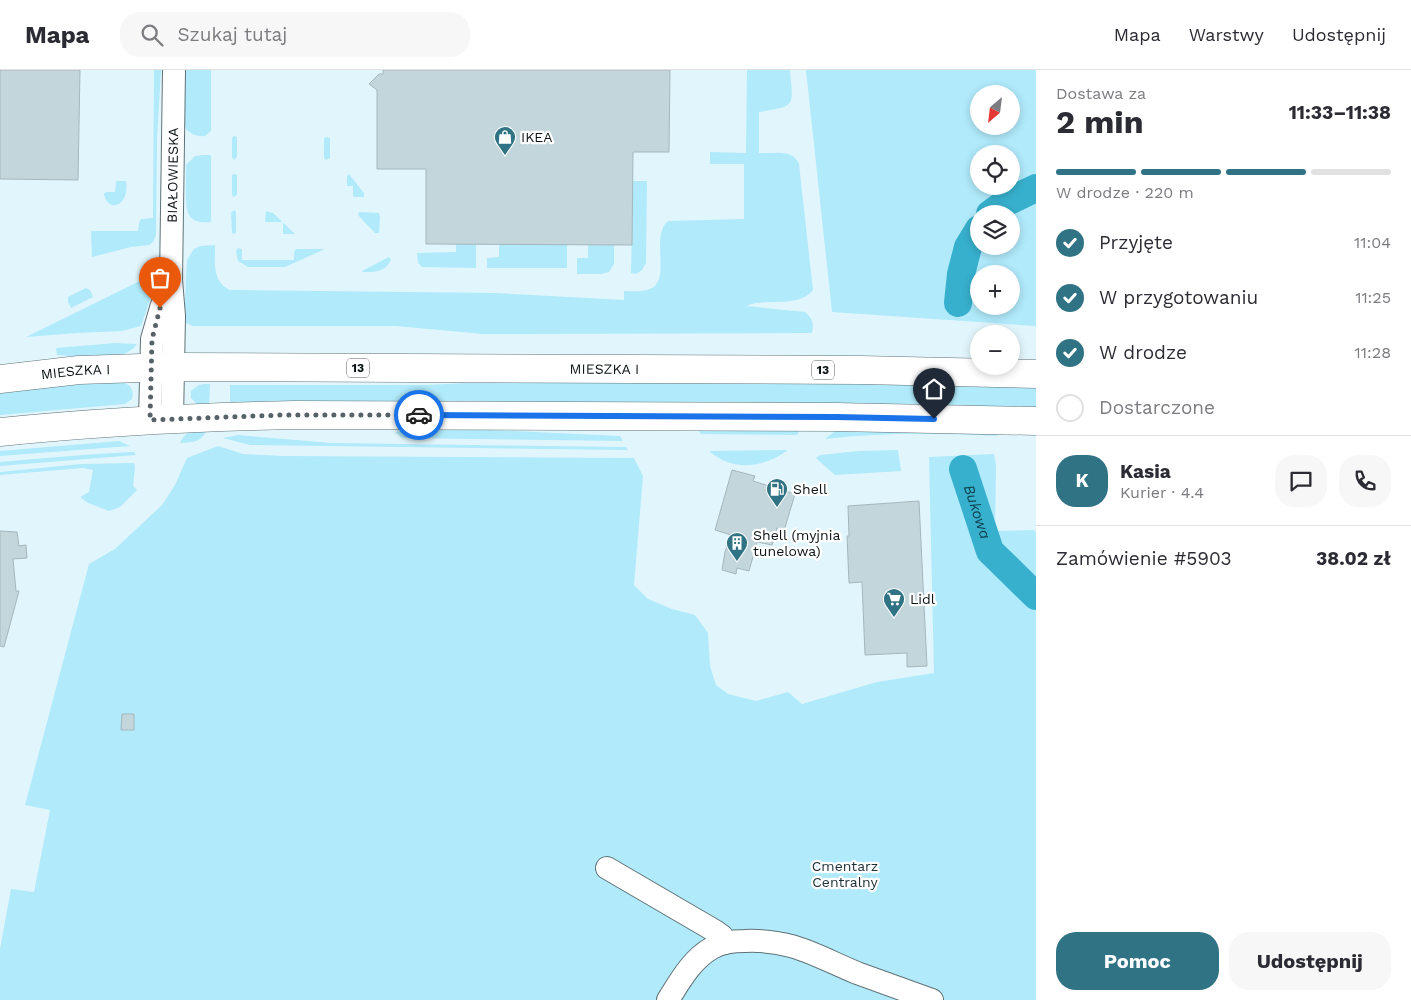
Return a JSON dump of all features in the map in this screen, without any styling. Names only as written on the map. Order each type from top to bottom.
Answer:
[{"type":"main road","name":"MIESZKA I","points":[[0,379],[79,370],[162,367],[861,370],[1036,374]]},
{"type":"main road","points":[[0,432],[161,419],[346,415],[827,417],[1036,421]]},
{"type":"street","name":"BIAŁOWIESKA","points":[[162,367],[174,316],[171,280],[174,70]]},
{"type":"street","points":[[161,419],[162,367]]},
{"type":"street","points":[[607,868],[716,931],[726,942]]},
{"type":"street","points":[[668,1000],[680,980],[696,961],[711,948],[726,942],[760,940],[791,945],[809,951],[856,972],[932,1000]]},
{"type":"green space","points":[[154,70],[161,70],[157,139],[156,235],[153,242],[149,245],[131,247],[92,257],[91,231],[138,231],[141,219],[153,218]]},
{"type":"green space","points":[[184,70],[211,70],[211,131],[205,136],[191,133],[185,125],[183,110]]},
{"type":"green space","points":[[747,70],[790,70],[792,98],[790,103],[780,108],[759,112],[759,153],[787,154],[796,159],[799,164],[813,290],[807,296],[799,299],[763,302],[746,306],[805,312],[812,321],[812,333],[483,334],[396,326],[193,326],[184,322],[187,260],[194,249],[200,246],[215,245],[217,277],[230,290],[494,293],[624,300],[624,291],[647,290],[655,286],[659,279],[661,237],[663,228],[668,221],[744,219],[744,164],[710,164],[710,152],[746,153]]},
{"type":"green space","points":[[806,70],[1036,70],[1036,326],[832,312]]},
{"type":"green space","points":[[234,136],[237,137],[237,157],[234,160],[232,157],[232,138]]},
{"type":"green space","points":[[326,137],[330,138],[330,158],[326,160],[324,158],[324,139]]},
{"type":"green space","points":[[211,155],[211,222],[193,219],[187,207],[186,165],[195,156]]},
{"type":"green space","points":[[349,174],[364,193],[364,197],[353,196],[353,186],[347,186],[347,176]]},
{"type":"green space","points":[[232,175],[237,175],[237,195],[233,197]]},
{"type":"green space","points":[[116,181],[126,181],[126,190],[122,201],[114,205],[106,200],[104,194],[106,192],[115,192]]},
{"type":"green space","points":[[633,181],[647,181],[646,263],[642,270],[636,274],[631,273]]},
{"type":"green space","points":[[234,210],[236,212],[236,233],[233,234],[231,213]]},
{"type":"green space","points":[[266,211],[273,213],[282,222],[265,222]]},
{"type":"green space","points":[[359,212],[379,213],[379,233],[375,233],[358,215]]},
{"type":"green space","points":[[283,223],[295,234],[283,234]]},
{"type":"green space","points":[[456,244],[476,244],[476,268],[422,267],[418,263],[417,253],[456,252]]},
{"type":"green space","points":[[499,244],[567,244],[567,268],[487,268],[487,258],[499,257]]},
{"type":"green space","points":[[588,245],[614,245],[614,264],[609,272],[577,274],[577,258],[588,258]]},
{"type":"green space","points":[[238,248],[242,249],[242,260],[294,260],[296,249],[325,249],[285,267],[248,267],[238,261],[236,251]]},
{"type":"green space","points":[[389,257],[391,260],[389,264],[383,269],[372,272],[362,271]]},
{"type":"green space","points":[[142,280],[149,284],[152,294],[141,326],[122,331],[26,337]]},
{"type":"green space","points":[[86,288],[90,290],[93,297],[71,308],[68,297]]},
{"type":"green space","points":[[115,343],[137,344],[130,351],[122,355],[111,357],[57,355],[56,348]]},
{"type":"green space","points":[[511,381],[1036,385],[1036,410],[230,407],[230,385],[426,385]]},
{"type":"green space","points":[[123,382],[130,386],[133,393],[132,399],[125,404],[0,415],[0,390],[59,383]]},
{"type":"green space","points":[[204,384],[210,384],[209,406],[199,406],[191,398],[191,391]]},
{"type":"green space","points":[[425,427],[620,436],[623,441],[402,438],[395,432]]},
{"type":"green space","points":[[208,428],[200,439],[180,443],[188,433]]},
{"type":"green space","points":[[800,429],[797,435],[701,434],[698,430]]},
{"type":"green space","points":[[846,429],[991,431],[998,436],[912,434],[868,435],[825,439],[835,431]]},
{"type":"green space","points":[[238,435],[331,443],[626,447],[628,450],[250,445],[223,438]]},
{"type":"green space","points":[[119,441],[130,446],[0,456],[0,451]]},
{"type":"green space","name":"Cmentarz Centralny","points":[[218,446],[243,454],[283,456],[634,458],[643,476],[634,585],[648,599],[672,609],[695,615],[708,633],[710,666],[716,685],[728,694],[756,701],[788,692],[802,704],[877,682],[934,673],[929,457],[994,454],[996,465],[995,531],[1034,530],[1036,533],[1036,1000],[0,1000],[0,949],[11,889],[34,892],[50,810],[25,805],[89,564],[115,549],[162,505],[175,485],[187,458]]},
{"type":"green space","points":[[788,450],[768,461],[748,465],[728,462],[718,458],[709,451]]},
{"type":"green space","points":[[898,450],[901,471],[835,475],[816,458],[820,455],[859,451]]},
{"type":"green space","points":[[134,452],[136,455],[0,466],[0,462]]},
{"type":"green space","points":[[134,463],[133,486],[137,490],[120,507],[109,511],[88,503],[80,497],[89,492],[93,470],[83,468],[0,475],[0,472],[81,464]]},
{"type":"building","points":[[0,70],[80,70],[78,180],[0,179]]},
{"type":"building","name":"IKEA","points":[[383,70],[670,70],[669,152],[633,152],[632,245],[426,244],[426,169],[377,169],[377,90],[369,84],[379,74],[383,74]]},
{"type":"building","points":[[732,470],[755,476],[753,481],[795,494],[784,531],[777,528],[772,545],[757,542],[749,571],[737,568],[736,574],[722,570],[725,552],[731,535],[715,530]]},
{"type":"building","name":"Lidl","points":[[919,501],[927,666],[907,667],[907,653],[865,655],[862,582],[849,583],[848,506]]},
{"type":"building","points":[[0,531],[17,532],[19,546],[26,545],[27,558],[13,559],[16,591],[19,591],[4,647],[0,646]]},
{"type":"building","points":[[122,714],[134,714],[134,730],[121,730]]},
{"type":"waterway","name":"Bukowa","points":[[1002,205],[1036,188]]},
{"type":"waterway","name":"Bukowa","points":[[958,303],[961,274],[970,244]]},
{"type":"waterway","name":"Bukowa","points":[[963,469],[990,551],[1036,596]]},
{"type":"way so far","points":[[160,308],[152,339],[150,420],[281,415],[419,415]]},
{"type":"place","name":"IKEA","points":[[505,156]]},
{"type":"place","name":"Shell","points":[[777,508]]},
{"type":"place","name":"Shell (myjnia tunelowa)","points":[[737,562]]},
{"type":"place","name":"Lidl","points":[[894,618]]},
{"type":"route","points":[[419,415],[934,419]]}]
